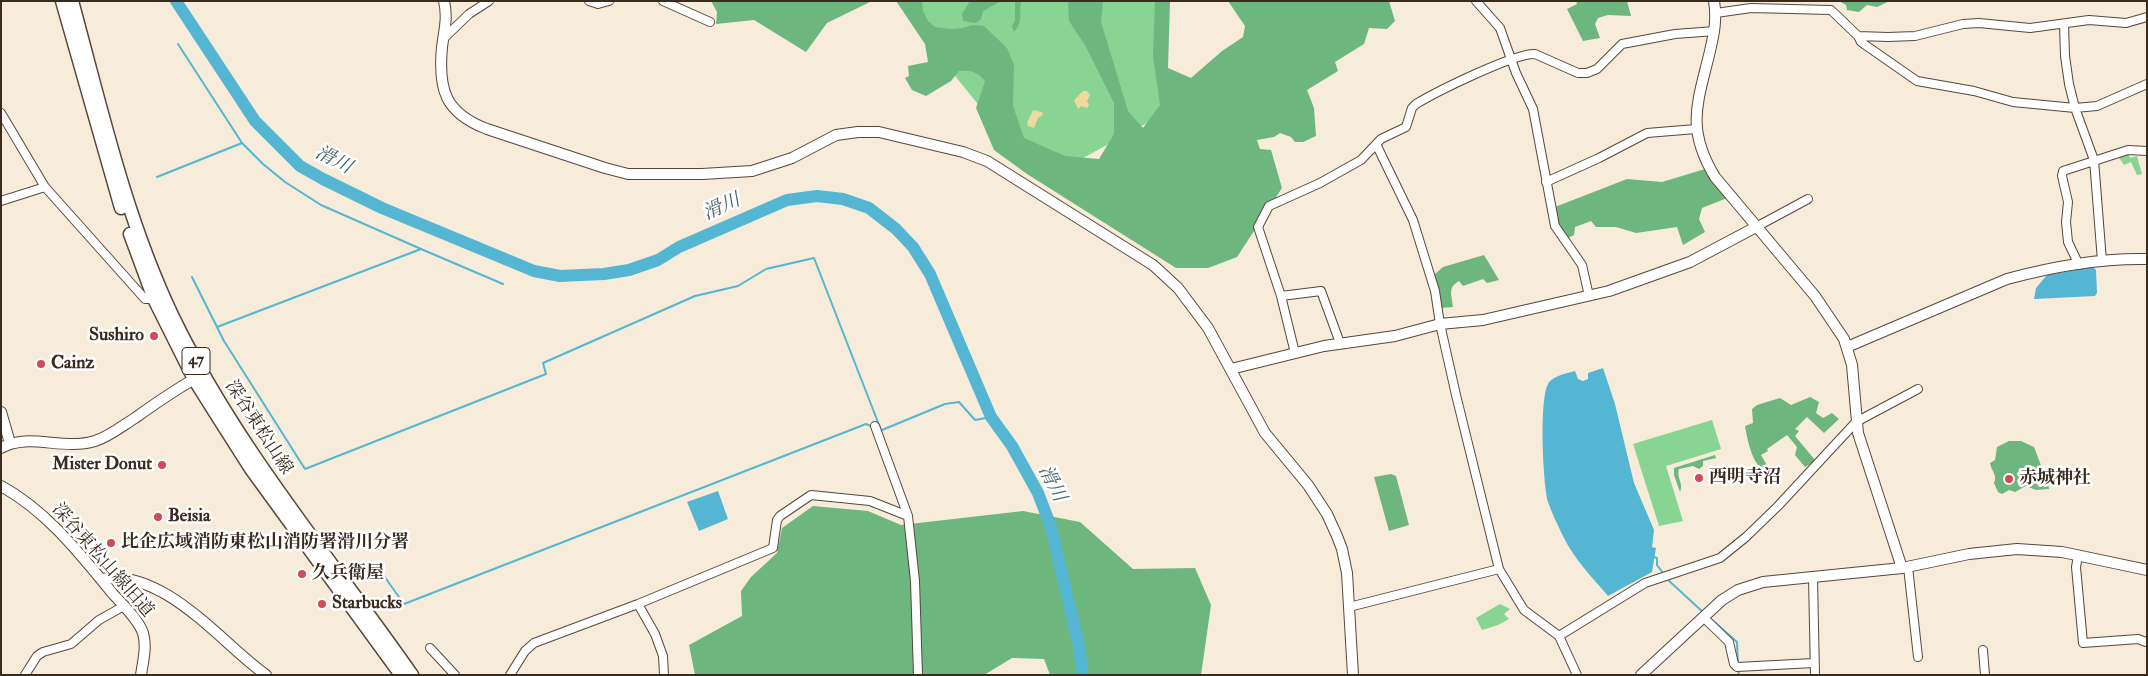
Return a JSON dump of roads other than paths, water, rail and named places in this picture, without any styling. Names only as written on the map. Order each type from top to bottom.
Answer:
[{"type":"main road","name":"深谷東松山線","points":[[62,1],[112,181],[154,299],[251,469],[401,675]]},
{"type":"main road","name":"深谷東松山線","points":[[72,1],[136,225],[199,377],[265,472],[412,675]]},
{"type":"street","points":[[444,1],[446,20],[441,81],[448,100],[461,116],[471,123],[487,129],[613,171],[640,174],[736,173],[752,171],[792,158],[828,138],[858,132],[879,132],[963,152],[987,161],[1137,254],[1168,278],[1208,328],[1265,433],[1308,485],[1327,514],[1342,549],[1347,573],[1353,675]]},
{"type":"street","points":[[443,39],[469,14],[489,1]]},
{"type":"street","points":[[589,1],[598,4],[608,1]]},
{"type":"street","points":[[664,1],[710,22]]},
{"type":"street","points":[[1476,1],[1500,28],[1516,73],[1533,109],[1555,226],[1582,265],[1589,296]]},
{"type":"street","points":[[1714,1],[1716,12],[1715,31],[1697,103],[1696,129],[1702,154],[1715,176],[1815,296],[1835,324],[1847,347],[1854,380],[1856,422],[1861,443],[1905,567],[1918,656]]},
{"type":"street","points":[[1716,12],[1751,8],[1827,9],[1836,12],[1858,36],[1861,42],[1917,81],[1974,91],[2013,102],[2075,108],[2097,106],[2147,84]]},
{"type":"street","points":[[1858,36],[1916,36],[1964,24],[1979,23],[2030,28],[2089,20],[2126,23],[2147,17]]},
{"type":"street","points":[[2064,24],[2065,56],[2069,84],[2075,108],[2094,160],[2102,262]]},
{"type":"street","points":[[1295,352],[1280,296],[1258,227],[1269,206],[1320,183],[1361,160],[1381,139],[1406,127],[1412,108],[1416,104],[1511,59],[1535,54],[1578,73],[1587,73],[1597,69],[1622,44],[1676,34],[1715,31]]},
{"type":"street","points":[[1,113],[45,187],[145,299],[154,299]]},
{"type":"street","points":[[1546,182],[1599,158],[1647,133],[1696,129]]},
{"type":"street","points":[[1376,144],[1414,220],[1435,291],[1440,324],[1499,569],[1524,610],[1559,636],[1577,675]]},
{"type":"street","points":[[2079,265],[2068,242],[2066,222],[2068,202],[2062,173],[2065,169],[2128,150],[2147,151]]},
{"type":"street","points":[[1,201],[45,187]]},
{"type":"street","points":[[1231,369],[1295,352],[1340,343],[1395,336],[1440,324],[1483,320],[1589,296],[1690,262],[1808,199]]},
{"type":"street","points":[[1847,347],[2007,279],[2079,265],[2147,259]]},
{"type":"street","points":[[1280,296],[1321,290],[1340,343]]},
{"type":"street","points":[[1,412],[5,446],[24,441],[75,445],[95,441],[114,432],[199,377]]},
{"type":"street","points":[[1559,636],[1645,584],[1720,558],[1746,537],[1778,506],[1856,422],[1918,389]]},
{"type":"street","points":[[876,426],[908,516],[915,581],[918,675]]},
{"type":"street","name":"深谷東松山線旧道","points":[[1,486],[18,495],[54,525],[124,606],[144,637],[144,658],[141,675]]},
{"type":"street","points":[[510,675],[525,651],[534,643],[638,604],[773,548],[777,520],[780,516],[812,495],[870,500],[908,516]]},
{"type":"street","points":[[1641,675],[1703,617],[1731,594],[1748,586],[1763,582],[1905,567],[1997,550],[2039,550],[2147,570]]},
{"type":"street","points":[[2078,556],[2076,567],[2083,643],[2138,639],[2146,642]]},
{"type":"street","points":[[1349,607],[1499,569]]},
{"type":"street","points":[[1812,577],[1815,675]]},
{"type":"street","points":[[101,579],[127,579],[165,593],[266,675]]},
{"type":"street","points":[[638,604],[656,634],[663,656],[664,675]]},
{"type":"street","points":[[26,675],[37,656],[43,652],[71,644],[99,620],[124,606]]},
{"type":"street","points":[[1703,617],[1729,642],[1734,664],[1737,667],[1814,664]]},
{"type":"street","points":[[430,648],[455,675]]},
{"type":"street","points":[[1982,650],[1985,675]]},
{"type":"water","points":[[2093,267],[2096,270],[2097,293],[2095,296],[2034,299],[2036,288],[2047,275]]},
{"type":"water","points":[[1603,368],[1615,404],[1634,483],[1654,530],[1652,547],[1656,548],[1652,572],[1608,596],[1571,551],[1562,534],[1548,502],[1543,461],[1544,407],[1548,384],[1560,375],[1575,371],[1578,379],[1583,381],[1588,379],[1588,373]]},
{"type":"water","points":[[718,491],[728,519],[699,531],[687,502]]},
{"type":"waterway","name":"滑川","points":[[176,1],[255,121],[300,166],[382,208],[534,271],[560,276],[604,274],[629,270],[658,260],[679,247],[787,200],[817,196],[843,199],[869,208],[896,229],[913,247],[930,274],[991,417],[1012,446],[1038,493],[1051,527],[1078,642],[1083,675]]},
{"type":"waterway","points":[[178,44],[242,143],[263,164],[285,182],[321,205],[421,249]]},
{"type":"waterway","points":[[157,177],[242,143]]},
{"type":"waterway","points":[[217,327],[421,249],[503,284]]},
{"type":"waterway","points":[[192,277],[224,341],[305,469],[546,374],[543,363],[695,296],[738,286],[766,269],[814,258],[881,430]]},
{"type":"waterway","points":[[882,430],[945,404],[959,402],[975,420],[991,417]]},
{"type":"waterway","points":[[379,569],[404,604],[866,424],[873,427]]},
{"type":"waterway","points":[[1654,557],[1657,558],[1657,565],[1663,573]]},
{"type":"waterway","points":[[1667,579],[1704,613]]},
{"type":"waterway","points":[[1710,618],[1737,642],[1738,664]]},
{"type":"waterway","points":[[1738,668],[1739,675]]},
{"type":"place","name":"Sushiro","points":[[154,336]]},
{"type":"place","name":"Cainz","points":[[41,364]]},
{"type":"place","name":"Mister Donut","points":[[162,465]]},
{"type":"place","name":"西明寺沼","points":[[1699,478]]},
{"type":"place","name":"赤城神社","points":[[2009,479]]},
{"type":"place","name":"Beisia","points":[[158,517]]},
{"type":"place","name":"比企広域消防東松山消防署滑川分署","points":[[111,543]]},
{"type":"place","name":"久兵衛屋","points":[[302,574]]},
{"type":"place","name":"Starbucks","points":[[322,604]]}]
